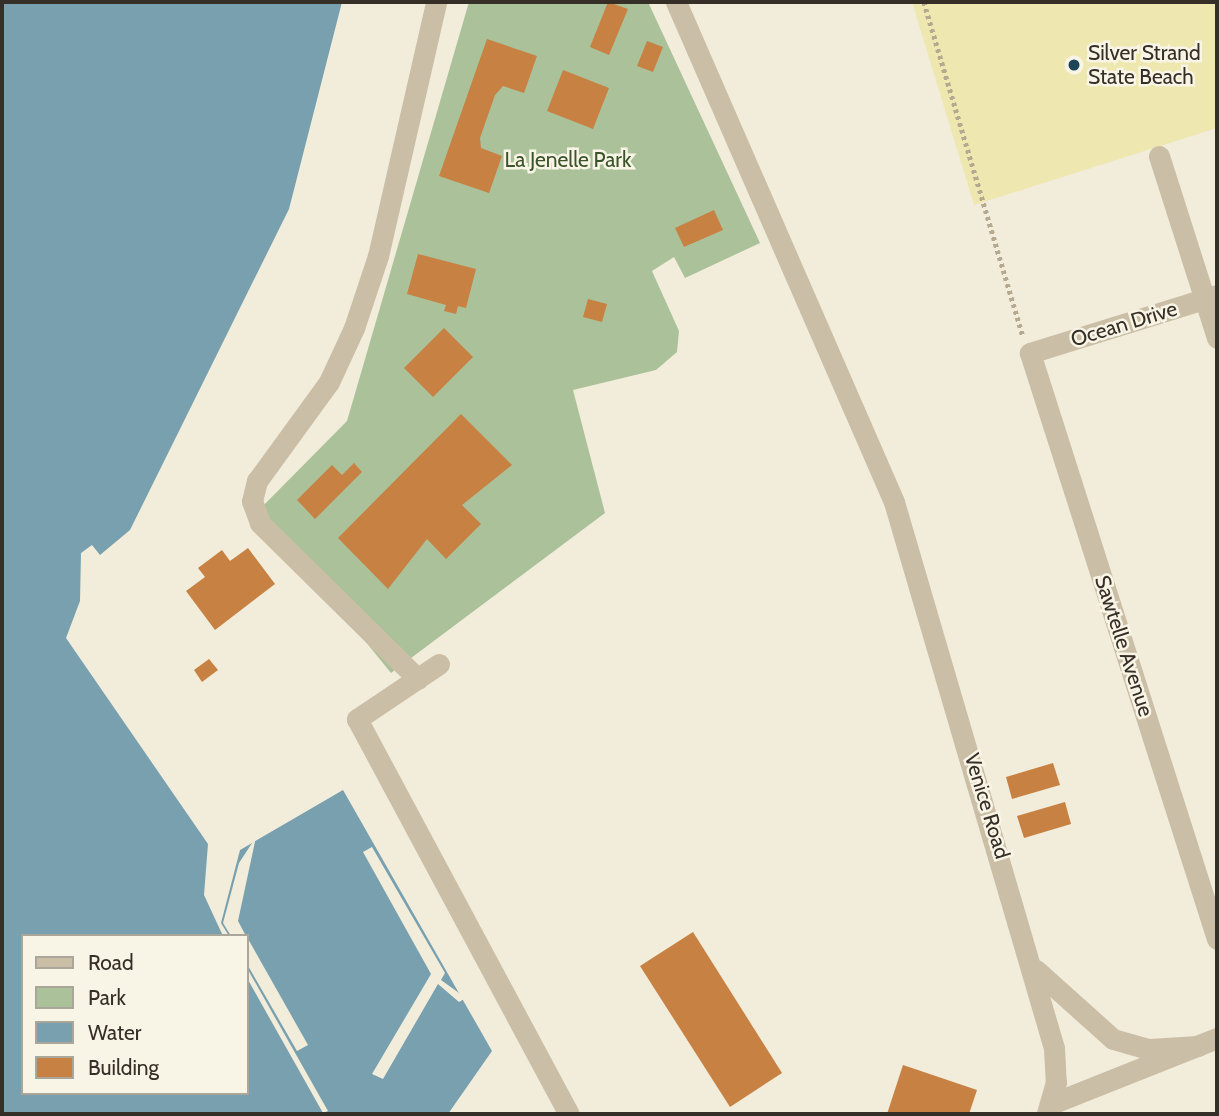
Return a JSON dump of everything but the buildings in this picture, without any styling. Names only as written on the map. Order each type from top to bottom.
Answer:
[{"type":"street","points":[[418,678],[260,523],[252,501],[257,481],[329,382],[354,328],[381,243],[436,2]]},
{"type":"street","name":"Venice Road","points":[[676,2],[894,502],[1032,966],[1056,1059],[1049,1109]]},
{"type":"street","points":[[1159,156],[1211,297],[1217,338]]},
{"type":"street","name":"Ocean Drive","points":[[1030,353],[1211,297]]},
{"type":"street","name":"Sawtelle Avenue","points":[[1030,353],[1217,939]]},
{"type":"street","points":[[439,664],[357,719],[569,1114]]},
{"type":"street","points":[[1032,966],[1058,996],[1113,1039],[1149,1049],[1208,1042]]},
{"type":"street","points":[[1049,1109],[1208,1042]]},
{"type":"path","points":[[924,2],[1030,353]]},
{"type":"green space","name":"La Jenelle Park","points":[[469,2],[648,2],[760,243],[685,278],[674,257],[652,271],[679,331],[677,352],[656,370],[573,390],[605,513],[391,673],[259,510],[347,421]]},
{"type":"sand","name":"Silver Strand State Beach","points":[[912,2],[1217,2],[1217,128],[974,205]]},
{"type":"water","points":[[2,2],[342,2],[289,209],[130,530],[100,555],[92,545],[81,553],[80,601],[66,638],[208,844],[204,895],[222,934],[21,934],[21,1095],[248,1095],[248,980],[323,1113],[328,1111],[248,970],[248,934],[228,934],[221,923],[240,850],[343,790],[492,1051],[448,1114],[2,1114]]},
{"type":"pier","points":[[256,837],[238,921],[245,934],[230,934],[223,923],[239,863]]},
{"type":"pier","points":[[372,847],[445,973],[441,980],[466,998],[459,1002],[438,984],[383,1079],[372,1074],[431,974],[363,852]]},
{"type":"pier","points":[[248,939],[308,1045],[297,1051],[248,966]]},
{"type":"place","name":"Silver Strand State Beach","points":[[1074,65]]}]
